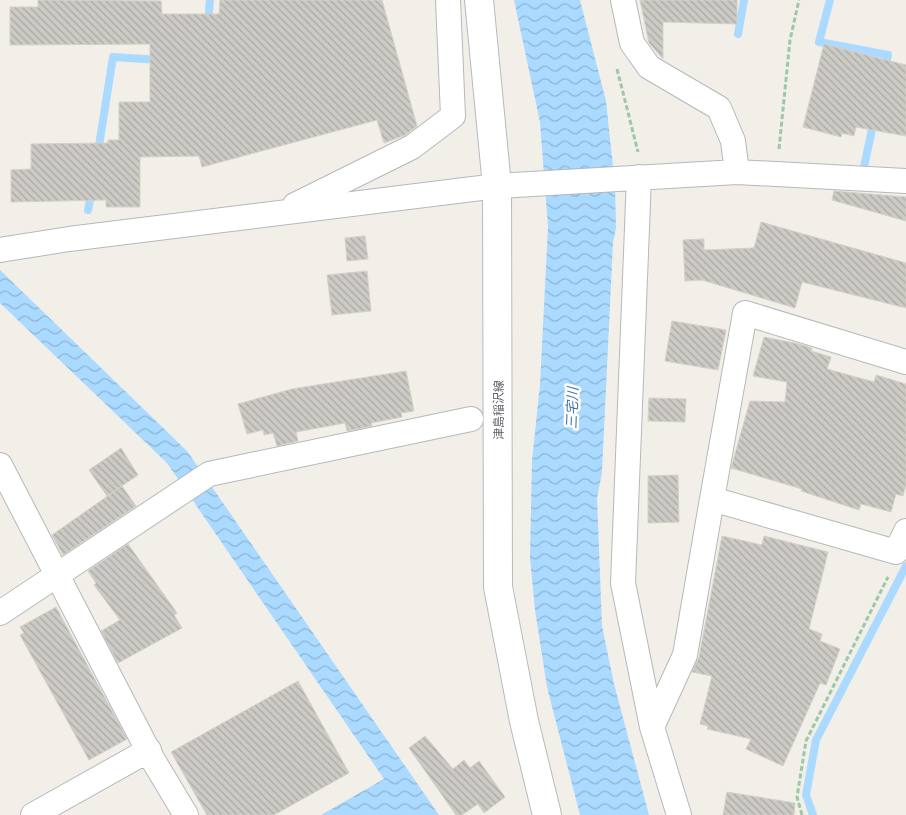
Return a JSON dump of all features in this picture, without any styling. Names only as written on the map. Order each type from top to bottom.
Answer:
[{"type":"main road","name":"津島稲沢線","points":[[479,0],[497,186],[498,587],[524,721],[548,815]]},
{"type":"street","points":[[278,213],[412,147],[453,116],[448,0]]},
{"type":"street","points":[[623,0],[632,42],[648,67],[719,108],[733,141],[737,172]]},
{"type":"street","points":[[0,250],[70,239],[497,186],[737,172],[906,181]]},
{"type":"street","points":[[632,177],[623,583],[652,727],[679,815]]},
{"type":"street","points":[[652,727],[685,655],[745,313],[906,362]]},
{"type":"street","points":[[0,613],[209,474],[471,419]]},
{"type":"street","points":[[0,464],[149,750],[186,815]]},
{"type":"street","points":[[712,499],[896,552],[906,531]]},
{"type":"street","points":[[33,815],[149,750]]},
{"type":"path","points":[[777,175],[790,40],[799,0]]},
{"type":"path","points":[[615,59],[638,143],[632,177]]},
{"type":"path","points":[[802,815],[796,797],[806,740],[897,560],[896,552]]},
{"type":"water","name":"三宅川","points":[[514,0],[580,0],[606,101],[615,186],[616,228],[613,242],[602,472],[597,498],[602,626],[614,684],[649,815],[580,815],[547,687],[535,610],[530,558],[532,460],[540,385],[548,227],[540,122]]},
{"type":"water","points":[[0,270],[187,451],[439,815],[321,815],[384,779],[167,463],[0,303]]},
{"type":"building","points":[[38,0],[161,1],[162,14],[219,14],[220,0],[382,0],[417,126],[405,135],[384,143],[377,120],[202,167],[199,156],[140,157],[140,207],[106,207],[106,200],[11,202],[11,170],[31,169],[31,144],[108,143],[108,140],[119,140],[119,102],[150,102],[150,44],[10,45],[10,7],[38,7]]},
{"type":"building","points":[[640,0],[737,0],[737,24],[663,22],[663,59],[649,43]]},
{"type":"building","points":[[824,44],[906,65],[906,136],[856,127],[854,136],[842,133],[841,137],[803,127]]},
{"type":"building","points":[[834,191],[906,197],[906,221],[832,200]]},
{"type":"building","points":[[761,222],[906,263],[906,308],[802,282],[795,308],[702,280],[685,281],[683,240],[704,239],[704,250],[754,248]]},
{"type":"building","points":[[365,236],[368,259],[347,261],[345,238]]},
{"type":"building","points":[[367,271],[371,311],[332,315],[327,275]]},
{"type":"building","points":[[672,321],[726,330],[718,370],[665,361]]},
{"type":"building","points":[[764,337],[799,344],[812,348],[811,351],[831,357],[827,369],[874,382],[876,375],[906,384],[906,484],[903,496],[896,494],[891,512],[861,504],[859,510],[801,491],[802,489],[731,468],[750,401],[785,402],[787,382],[753,376]]},
{"type":"building","points":[[406,371],[414,411],[401,413],[402,417],[371,423],[372,426],[347,431],[345,423],[296,432],[298,441],[277,446],[273,433],[264,435],[263,430],[247,434],[238,404],[292,389]]},
{"type":"building","points":[[649,398],[686,399],[685,422],[648,421]]},
{"type":"building","points":[[121,448],[138,475],[107,496],[89,470]]},
{"type":"building","points":[[678,475],[679,522],[648,523],[648,476]]},
{"type":"building","points":[[122,486],[136,506],[63,555],[52,535]]},
{"type":"building","points":[[722,536],[762,545],[764,536],[828,552],[809,629],[822,634],[820,641],[840,649],[826,685],[820,683],[783,766],[746,749],[751,739],[707,729],[708,726],[700,724],[712,676],[692,672],[699,657]]},
{"type":"building","points":[[128,544],[177,613],[174,615],[182,628],[118,663],[101,631],[120,620],[94,585],[96,583],[88,571]]},
{"type":"building","points":[[56,607],[127,739],[89,760],[20,635],[24,633],[20,627]]},
{"type":"building","points":[[298,681],[349,773],[274,815],[207,815],[171,752]]},
{"type":"building","points":[[425,736],[453,769],[464,760],[470,768],[479,761],[505,797],[484,813],[478,804],[462,815],[456,815],[409,748]]},
{"type":"building","points":[[727,792],[795,803],[794,815],[723,815]]},
{"type":"waterway","points":[[208,23],[210,0]]},
{"type":"waterway","points":[[738,34],[744,0]]},
{"type":"waterway","points":[[830,0],[819,42],[888,55],[885,69]]},
{"type":"waterway","points":[[98,152],[113,57],[160,60]]},
{"type":"waterway","points":[[864,167],[874,120]]},
{"type":"waterway","points":[[88,210],[92,191]]},
{"type":"waterway","points":[[813,815],[806,795],[816,740],[906,566]]}]
